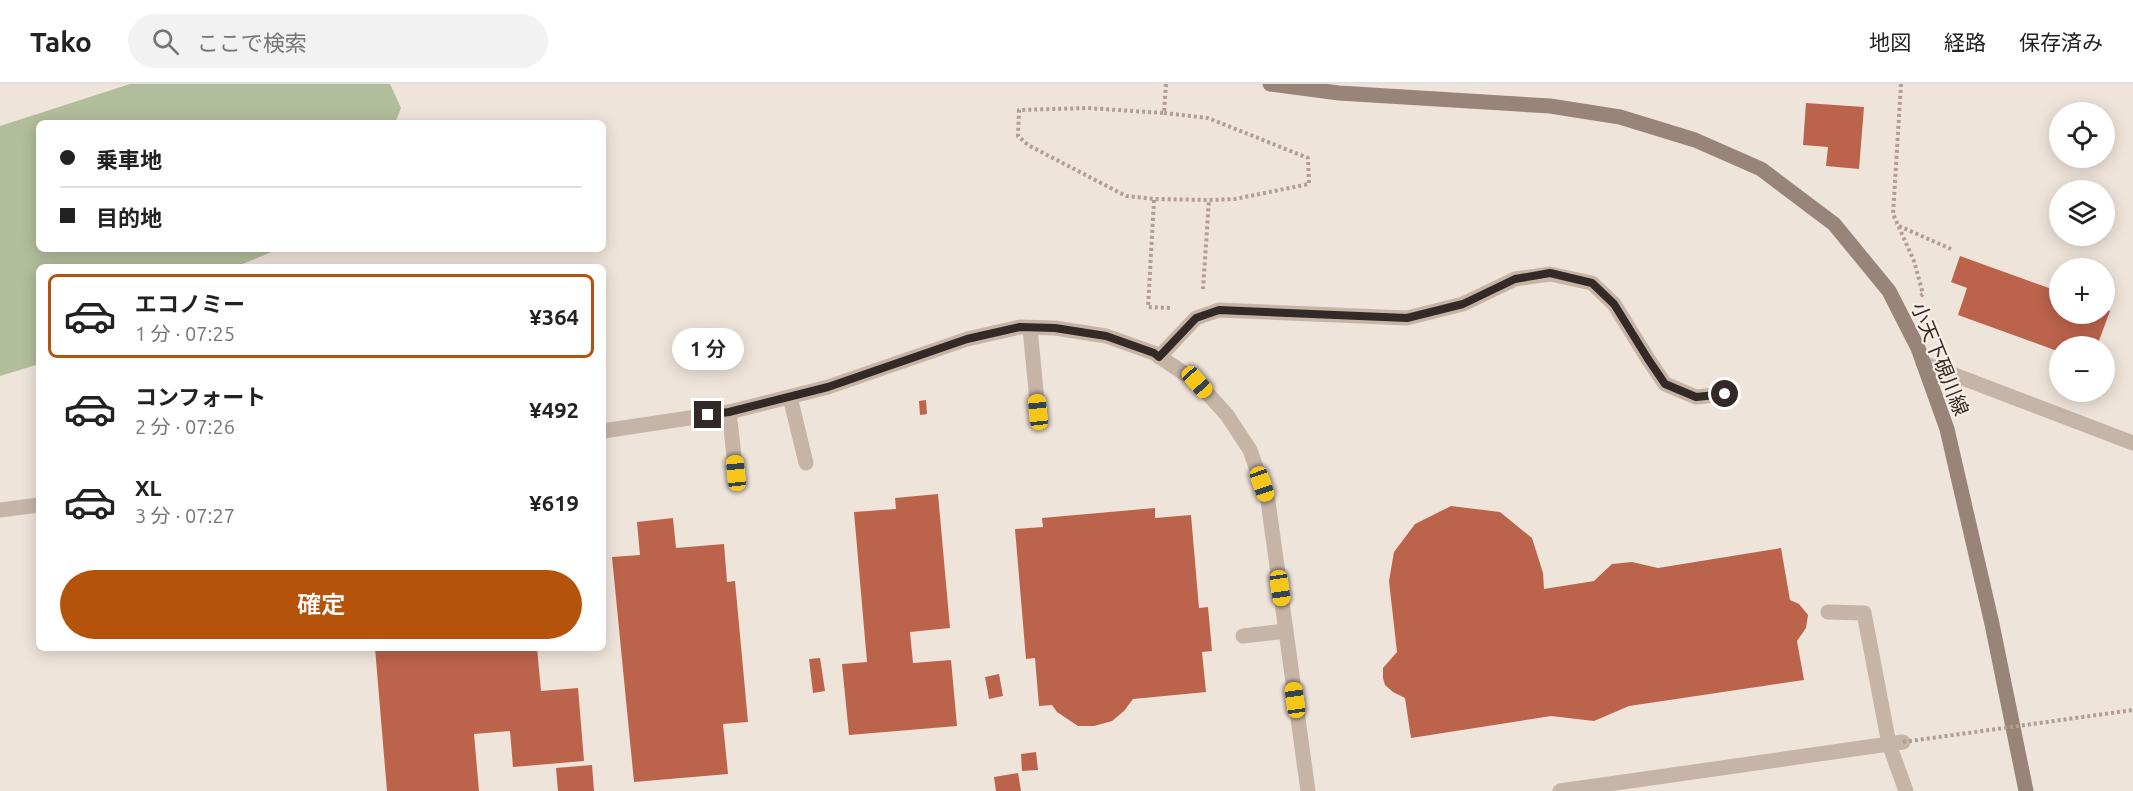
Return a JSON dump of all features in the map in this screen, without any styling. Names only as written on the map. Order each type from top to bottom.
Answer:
[{"type":"main road","name":"小天下硯川線","points":[[1270,84],[1339,93],[1550,106],[1620,117],[1695,140],[1761,169],[1834,224],[1889,291],[1923,363],[1947,429],[1992,624],[2026,791]]},
{"type":"street","points":[[1159,357],[1196,318],[1219,310],[1407,318],[1463,304],[1515,279],[1550,273],[1592,283],[1614,304],[1665,384],[1696,397],[1725,394]]},
{"type":"street","points":[[606,431],[729,412],[790,397],[828,387],[967,339],[1020,327],[1055,328],[1106,336],[1154,353],[1197,382],[1227,416],[1250,450],[1268,501],[1308,791]]},
{"type":"street","points":[[1030,328],[1038,412]]},
{"type":"street","points":[[1923,363],[2133,443]]},
{"type":"street","points":[[790,397],[806,463]]},
{"type":"street","points":[[729,412],[736,473]]},
{"type":"street","points":[[0,510],[36,505]]},
{"type":"street","points":[[1828,612],[1864,613],[1906,791]]},
{"type":"street","points":[[1243,636],[1286,632]]},
{"type":"street","points":[[1560,791],[1896,743]]},
{"type":"path","points":[[1164,113],[1166,84]]},
{"type":"path","points":[[1900,313],[1923,294],[1914,261],[1893,214],[1901,84]]},
{"type":"path","points":[[1087,108],[1208,118],[1308,158],[1309,183],[1235,199],[1155,199],[1126,196],[1028,145],[1018,136],[1019,110],[1087,108]]},
{"type":"path","points":[[1155,199],[1148,307],[1180,308]]},
{"type":"path","points":[[1203,298],[1209,200]]},
{"type":"path","points":[[1898,225],[1951,249]]},
{"type":"path","points":[[1896,743],[2133,710]]},
{"type":"green space","points":[[130,84],[390,84],[401,108],[396,120],[36,120],[36,252],[272,252],[242,264],[36,264],[36,365],[0,376],[0,126]]},
{"type":"building","points":[[1806,103],[1864,107],[1859,169],[1826,166],[1828,147],[1803,145]]},
{"type":"building","points":[[1960,256],[2049,288],[2049,324],[2105,324],[2101,336],[2049,336],[2049,348],[1958,315],[1967,288],[1951,282]]},
{"type":"building","points":[[926,400],[927,414],[920,415],[919,401]]},
{"type":"building","points":[[938,494],[950,628],[910,632],[913,663],[951,660],[957,726],[849,735],[842,664],[867,662],[854,512],[896,509],[895,498]]},
{"type":"building","points":[[1451,506],[1500,512],[1532,538],[1543,573],[1544,589],[1594,581],[1612,564],[1632,562],[1658,568],[1781,548],[1790,600],[1799,604],[1808,615],[1806,628],[1797,641],[1804,680],[1629,706],[1594,721],[1551,716],[1411,738],[1405,698],[1385,685],[1383,678],[1383,668],[1397,652],[1389,581],[1394,552],[1415,524]]},
{"type":"building","points":[[1155,508],[1155,518],[1191,515],[1199,608],[1208,607],[1212,651],[1202,652],[1206,692],[1133,699],[1112,721],[1094,726],[1078,726],[1057,712],[1052,705],[1039,706],[1035,658],[1026,659],[1015,529],[1043,527],[1042,518]]},
{"type":"building","points":[[673,518],[676,548],[724,544],[727,582],[735,581],[748,722],[723,724],[728,774],[634,782],[612,557],[640,555],[637,522]]},
{"type":"building","points":[[375,651],[537,651],[541,691],[578,688],[584,761],[513,767],[510,731],[474,734],[479,791],[387,791]]},
{"type":"building","points":[[820,658],[825,691],[813,693],[809,659]]},
{"type":"building","points":[[999,674],[1003,696],[989,699],[985,677]]},
{"type":"building","points":[[1036,752],[1038,770],[1022,771],[1021,754]]},
{"type":"building","points":[[592,765],[594,791],[558,791],[556,768]]},
{"type":"building","points":[[1018,773],[1021,791],[996,791],[994,777]]},
{"type":"route","points":[[708,415],[729,412],[828,387],[967,339],[1020,327],[1055,328],[1106,336],[1154,353],[1159,357],[1196,318],[1219,310],[1407,318],[1463,304],[1515,279],[1550,273],[1592,283],[1614,304],[1665,384],[1696,397],[1725,394]]}]
